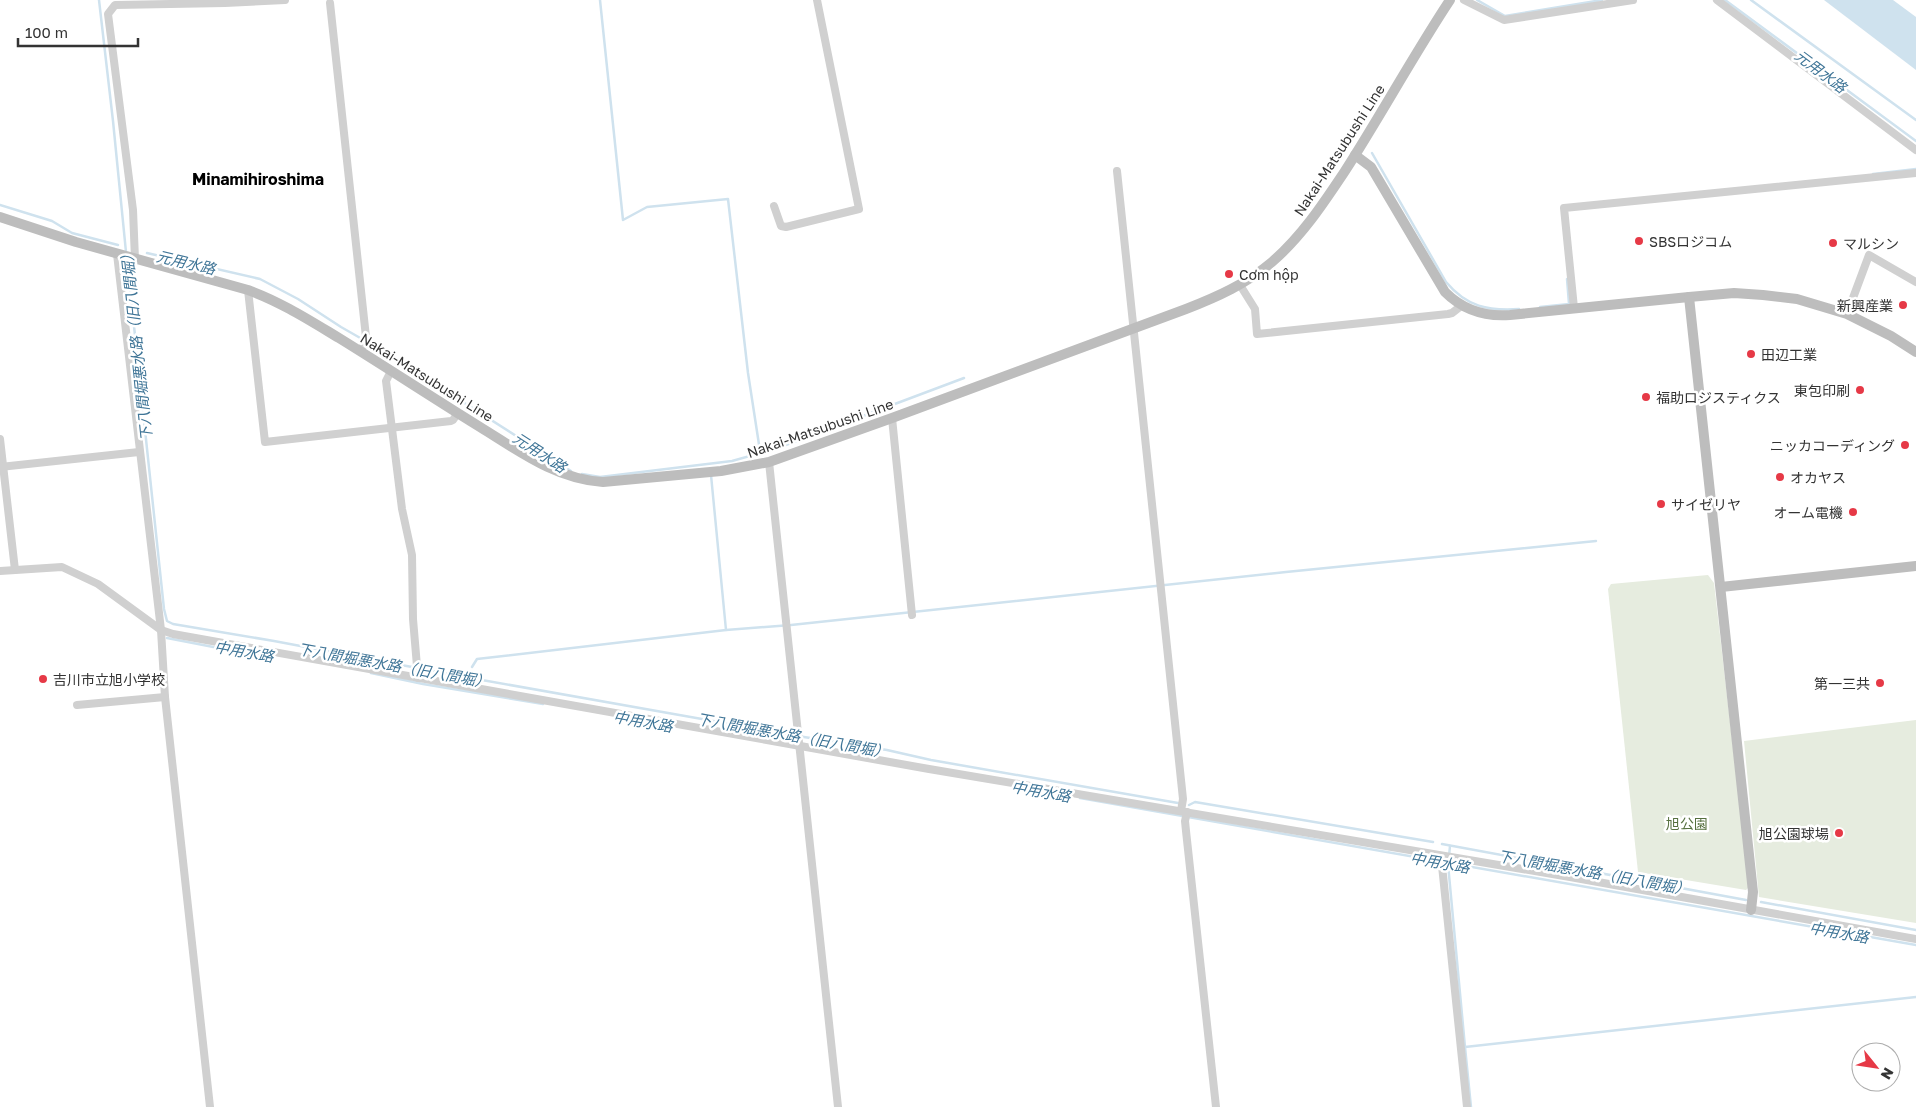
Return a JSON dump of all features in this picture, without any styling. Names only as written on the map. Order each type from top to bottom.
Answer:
[{"type":"main road","name":"Nakai-Matsubushi Line","points":[[0,217],[54,236],[248,290],[290,309],[543,466],[561,474],[584,480],[603,482],[736,469],[769,462],[892,418],[1208,301],[1240,286],[1270,264],[1312,221],[1355,155],[1450,0]]},
{"type":"main road","points":[[1355,155],[1370,167],[1444,292],[1461,306],[1484,314],[1497,316],[1734,293],[1763,294],[1797,299],[1847,314],[1882,331],[1916,352]]},
{"type":"main road","points":[[1689,297],[1722,586],[1753,898],[1751,910]]},
{"type":"main road","points":[[1722,586],[1916,566]]},
{"type":"street","points":[[135,259],[133,210],[108,14],[115,5],[285,0]]},
{"type":"street","points":[[774,206],[781,226],[786,227],[859,209],[817,0]]},
{"type":"street","points":[[1464,0],[1504,20],[1602,3],[1633,0]]},
{"type":"street","points":[[1718,0],[1916,150]]},
{"type":"street","points":[[330,3],[366,337],[361,352]]},
{"type":"street","points":[[1117,171],[1216,1107]]},
{"type":"street","points":[[1574,308],[1564,208],[1916,172]]},
{"type":"street","points":[[117,254],[161,630],[166,697],[210,1107]]},
{"type":"street","points":[[1847,314],[1869,255],[1916,282]]},
{"type":"street","points":[[1240,286],[1256,309],[1257,334],[1448,314],[1461,306]]},
{"type":"street","points":[[248,290],[265,442],[451,421],[458,413]]},
{"type":"street","points":[[391,371],[386,381],[402,509],[412,555],[413,619],[418,678]]},
{"type":"street","points":[[892,418],[912,615]]},
{"type":"street","points":[[0,439],[1,467],[15,570]]},
{"type":"street","points":[[1,467],[139,452]]},
{"type":"street","points":[[769,462],[801,746],[838,1107]]},
{"type":"street","points":[[0,571],[62,567],[98,584],[161,630],[173,634],[801,746],[1916,939]]},
{"type":"street","points":[[77,706],[166,697]]},
{"type":"street","points":[[1441,856],[1467,1107]]},
{"type":"green space","name":"旭公園","points":[[1708,575],[1714,583],[1749,887],[1746,890],[1638,872],[1608,589],[1611,584]]},
{"type":"green space","name":"旭公園球場","points":[[1916,720],[1916,923],[1759,897],[1744,741]]},
{"type":"water","points":[[1824,0],[1893,0],[1916,17],[1916,70]]},
{"type":"waterway","name":"下八間堀悪水路（旧八間堀）","points":[[99,0],[126,252]]},
{"type":"waterway","points":[[600,0],[623,220],[647,207],[728,199],[748,373],[760,451]]},
{"type":"waterway","name":"元用水路","points":[[1477,0],[1505,16],[1602,0]]},
{"type":"waterway","name":"元用水路","points":[[1725,0],[1916,141]]},
{"type":"waterway","points":[[1751,0],[1916,120]]},
{"type":"waterway","points":[[1372,153],[1446,282],[1462,297],[1479,306],[1497,309],[1519,309]]},
{"type":"waterway","points":[[1873,174],[1916,169]]},
{"type":"waterway","name":"元用水路","points":[[0,205],[52,221],[72,233],[118,245]]},
{"type":"waterway","name":"元用水路","points":[[147,253],[260,279],[298,299],[383,351],[571,471]]},
{"type":"waterway","name":"下八間堀悪水路（旧八間堀）","points":[[127,260],[164,609],[167,621],[173,624],[465,677],[887,750],[931,760],[1178,803]]},
{"type":"waterway","points":[[1540,307],[1569,304],[1567,279]]},
{"type":"waterway","name":"元用水路","points":[[582,474],[600,477],[732,461],[775,449],[964,378]]},
{"type":"waterway","points":[[711,475],[726,630]]},
{"type":"waterway","points":[[472,667],[477,659],[726,630],[791,625],[1596,541]]},
{"type":"waterway","name":"中用水路","points":[[167,638],[234,651],[268,655]]},
{"type":"waterway","name":"中用水路","points":[[371,673],[423,684],[543,704]]},
{"type":"waterway","name":"中用水路","points":[[1080,798],[1916,945]]},
{"type":"waterway","name":"下八間堀悪水路（旧八間堀）","points":[[1189,805],[1195,802],[1433,842]]},
{"type":"waterway","name":"下八間堀悪水路（旧八間堀）","points":[[1442,844],[1746,900]]},
{"type":"waterway","points":[[1449,856],[1450,846]]},
{"type":"waterway","points":[[1448,864],[1465,1047],[1916,997]]},
{"type":"waterway","name":"下八間堀悪水路（旧八間堀）","points":[[1761,902],[1916,930]]},
{"type":"waterway","points":[[1465,1047],[1471,1107]]},
{"type":"place","name":"SBSロジコム","points":[[1639,241]]},
{"type":"place","name":"マルシン","points":[[1833,243]]},
{"type":"place","name":"Cơm hộp","points":[[1229,274]]},
{"type":"place","name":"新興産業","points":[[1903,305]]},
{"type":"place","name":"田辺工業","points":[[1751,354]]},
{"type":"place","name":"東包印刷","points":[[1860,390]]},
{"type":"place","name":"福助ロジスティクス","points":[[1646,397]]},
{"type":"place","name":"ニッカコーディング","points":[[1905,445]]},
{"type":"place","name":"オカヤス","points":[[1780,477]]},
{"type":"place","name":"サイゼリヤ","points":[[1661,504]]},
{"type":"place","name":"オーム電機","points":[[1853,512]]},
{"type":"place","name":"吉川市立旭小学校","points":[[43,679]]},
{"type":"place","name":"第一三共","points":[[1880,683]]},
{"type":"place","name":"旭公園球場","points":[[1839,833]]},
{"type":"district","name":"Minamihiroshima","points":[[258,179]]}]
